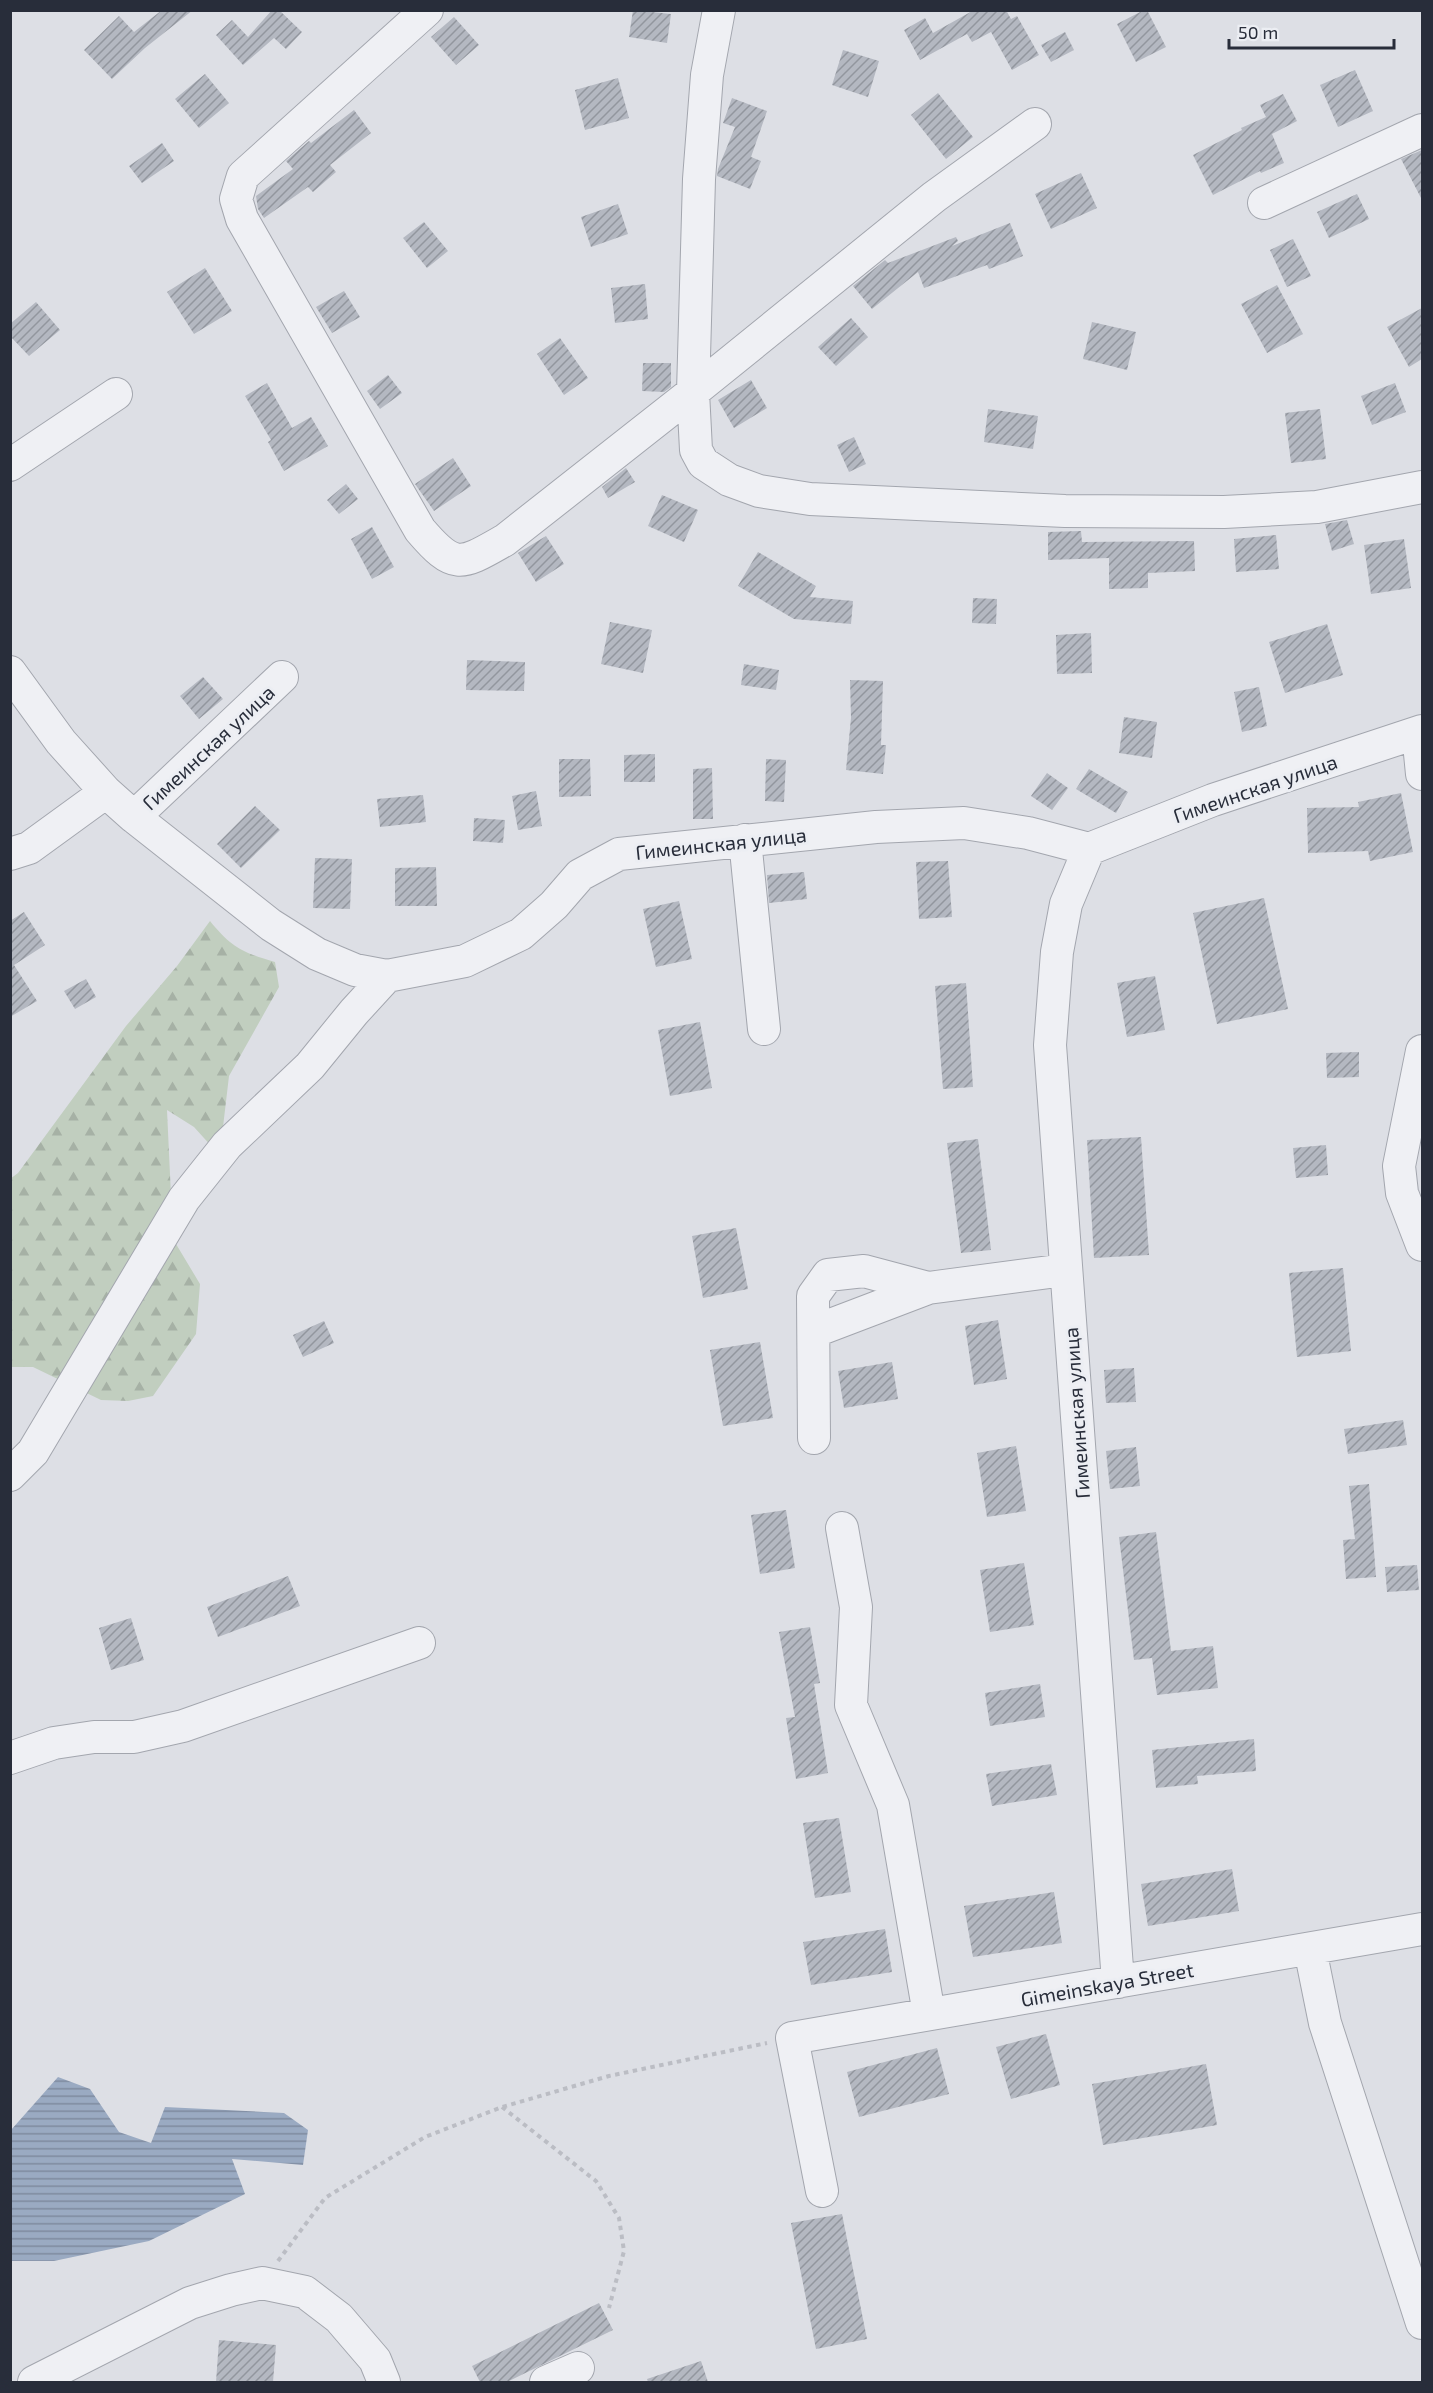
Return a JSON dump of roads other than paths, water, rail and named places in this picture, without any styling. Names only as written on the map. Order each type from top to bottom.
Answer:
[{"type":"street","points":[[427,10],[243,176],[236,199],[243,219],[420,530],[439,552],[453,560],[472,559],[505,540],[693,392],[934,197],[1035,124]]},
{"type":"street","points":[[719,10],[707,75],[699,179],[693,392],[696,450],[703,463],[729,480],[759,491],[810,499],[1065,511],[1224,512],[1317,507],[1422,487]]},
{"type":"street","points":[[1264,203],[1422,130]]},
{"type":"street","points":[[10,465],[116,394]]},
{"type":"street","points":[[10,672],[61,742],[106,792],[134,817],[272,925],[308,948],[355,969],[387,976]]},
{"type":"street","name":"Гимеинская улица","points":[[134,817],[282,677]]},
{"type":"street","points":[[1420,732],[1422,774]]},
{"type":"street","name":"Гимеинская улица","points":[[387,976],[465,961],[521,934],[554,905],[580,875],[619,854],[876,827],[964,823],[1028,833],[1089,849],[1213,800],[1420,732]]},
{"type":"street","points":[[10,854],[29,848],[106,792]]},
{"type":"street","points":[[745,840],[764,1029]]},
{"type":"street","name":"Гимеинская улица","points":[[1089,849],[1066,903],[1057,952],[1050,1045],[1118,1982]]},
{"type":"street","points":[[10,1475],[33,1452],[184,1199],[227,1146],[310,1066],[387,976]]},
{"type":"street","points":[[1422,1051],[1399,1166],[1402,1193],[1422,1245]]},
{"type":"street","points":[[815,1331],[928,1288],[1065,1270]]},
{"type":"street","points":[[814,1438],[813,1296],[828,1275],[864,1271],[928,1288]]},
{"type":"street","points":[[842,1528],[856,1607],[851,1705],[893,1805],[929,2014]]},
{"type":"street","points":[[10,1758],[54,1743],[94,1737],[134,1737],[183,1725],[419,1643]]},
{"type":"street","name":"Gimeinskaya Street","points":[[822,2191],[792,2038],[1422,1929]]},
{"type":"street","points":[[1310,1949],[1325,2023],[1422,2323]]},
{"type":"street","points":[[34,2382],[73,2372],[190,2303],[262,2283],[305,2292],[339,2318],[375,2360],[384,2382]]},
{"type":"street","points":[[546,2382],[578,2368]]},
{"type":"water","points":[[58,2077],[90,2089],[119,2132],[151,2143],[165,2107],[284,2113],[308,2130],[303,2165],[232,2159],[245,2194],[149,2241],[54,2261],[11,2261],[11,2130]]}]
